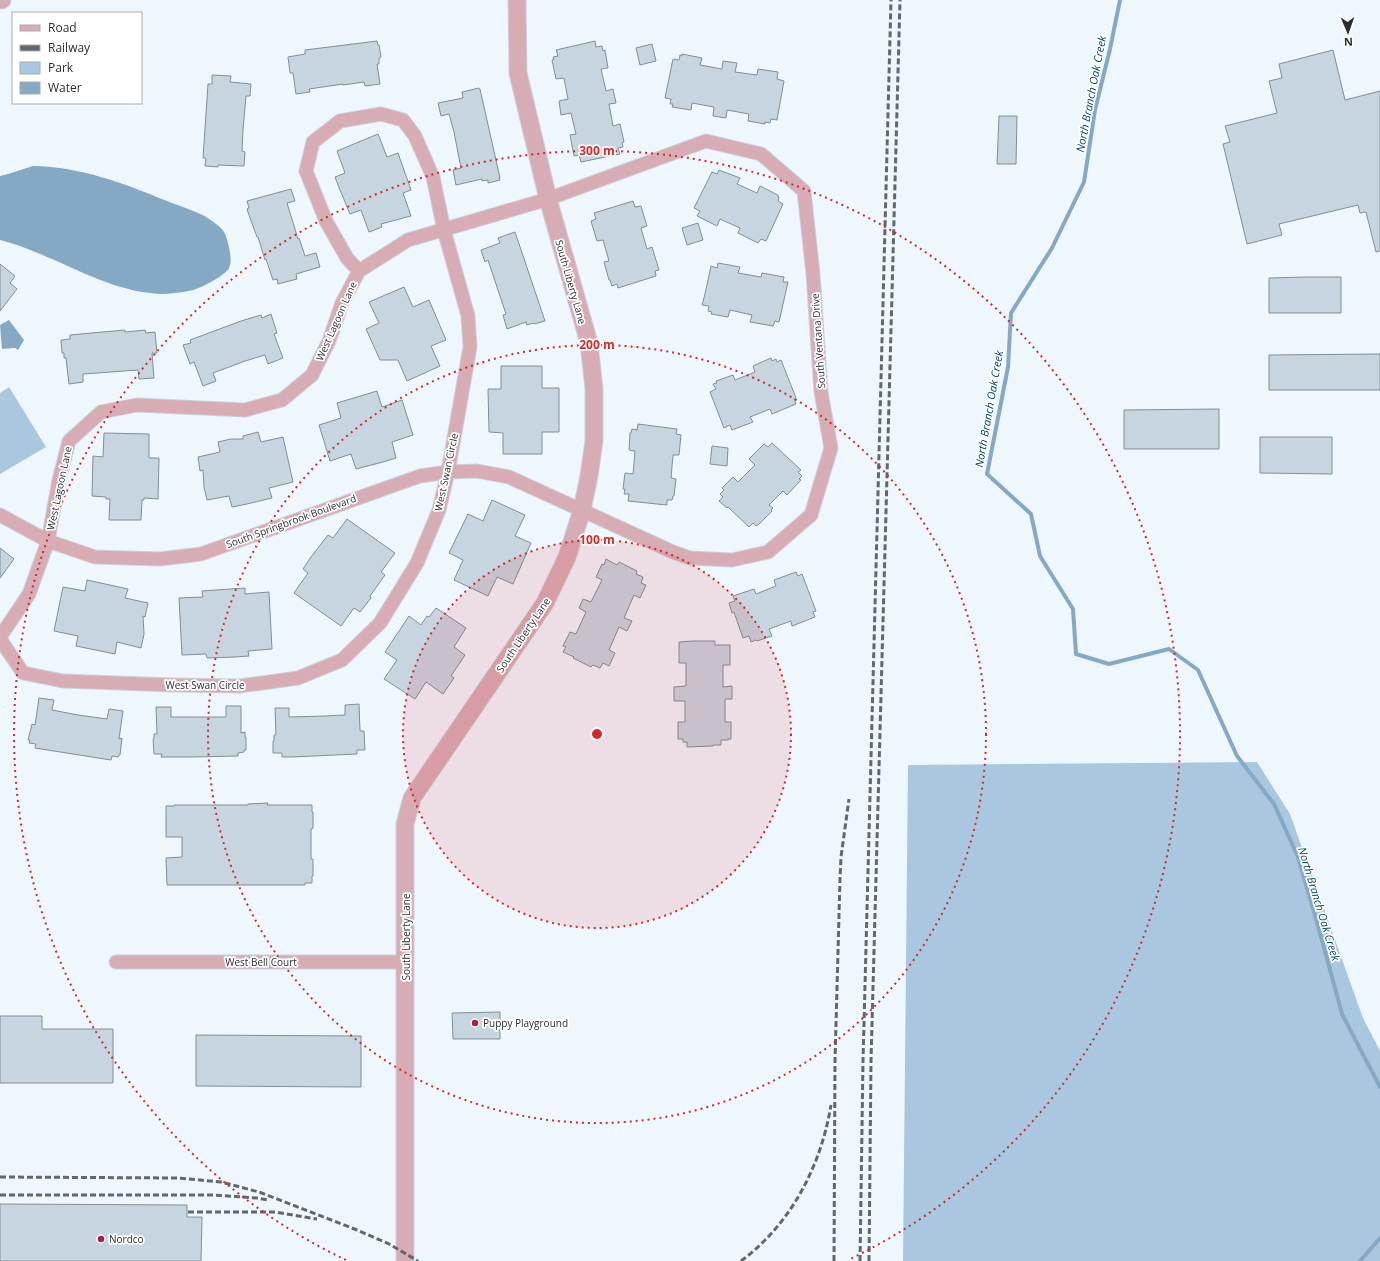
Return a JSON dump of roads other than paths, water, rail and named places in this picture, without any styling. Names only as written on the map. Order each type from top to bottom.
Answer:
[{"type":"street","name":"South Liberty Lane","points":[[405,1261],[406,824],[412,798],[545,603],[567,557],[582,510],[594,441],[594,389],[589,343],[548,199],[518,73],[518,0]]},
{"type":"street","name":"West Swan Circle","points":[[0,638],[23,673],[63,681],[240,686],[298,678],[342,660],[380,623],[418,563],[439,510],[448,472],[470,347],[468,316],[444,230],[433,177],[415,136],[403,120],[380,114],[340,121],[313,142],[306,171],[326,222],[347,258],[360,271]]},
{"type":"street","name":"South Ventana Drive","points":[[548,199],[706,141],[761,154],[804,191],[813,274],[821,392],[831,448],[812,515],[768,552],[732,560],[690,558],[673,552],[582,510]]},
{"type":"street","name":"West Lagoon Lane","points":[[0,638],[29,594],[48,542],[59,480],[69,441],[101,412],[137,405],[245,410],[282,400],[312,375],[329,341],[342,303],[360,271],[408,240],[548,199]]},
{"type":"street","name":"South Springbrook Boulevard","points":[[0,515],[48,542],[95,557],[160,559],[201,554],[420,476],[448,472],[477,471],[509,477],[582,510]]},
{"type":"street","name":"West Bell Court","points":[[116,962],[406,962]]},
{"type":"water","points":[[33,166],[68,169],[102,177],[205,216],[222,229],[225,234],[230,254],[229,268],[218,278],[197,289],[160,294],[118,286],[20,246],[0,240],[0,176]]},
{"type":"water","points":[[9,320],[24,340],[18,350],[15,348],[2,349],[0,325]]},
{"type":"waterway","name":"North Branch Oak Creek","points":[[1120,0],[1095,110],[1084,182],[1052,248],[1011,313],[1008,367],[987,474],[1031,514],[1040,556],[1073,609],[1076,654],[1109,664],[1169,649],[1198,670],[1237,756],[1274,804],[1298,857],[1342,1014],[1380,1087]]},
{"type":"waterway","name":"North Branch Oak Creek","points":[[1360,1261],[1380,1238]]},
{"type":"railway","points":[[860,1261],[863,1061],[891,0]]},
{"type":"railway","points":[[869,1261],[871,1061],[900,0]]},
{"type":"railway","points":[[834,1261],[835,1061],[840,879],[841,857],[849,799]]},
{"type":"railway","points":[[741,1261],[775,1230],[801,1192],[820,1150],[831,1105]]},
{"type":"railway","points":[[0,1177],[178,1178],[221,1182],[259,1192],[357,1230],[389,1244],[418,1261]]},
{"type":"railway","points":[[0,1195],[213,1195],[268,1200]]},
{"type":"railway","points":[[188,1212],[275,1212],[317,1219]]},
{"type":"place","name":"Puppy Playground","points":[[475,1023]]},
{"type":"place","name":"Nordco","points":[[101,1239]]}]
